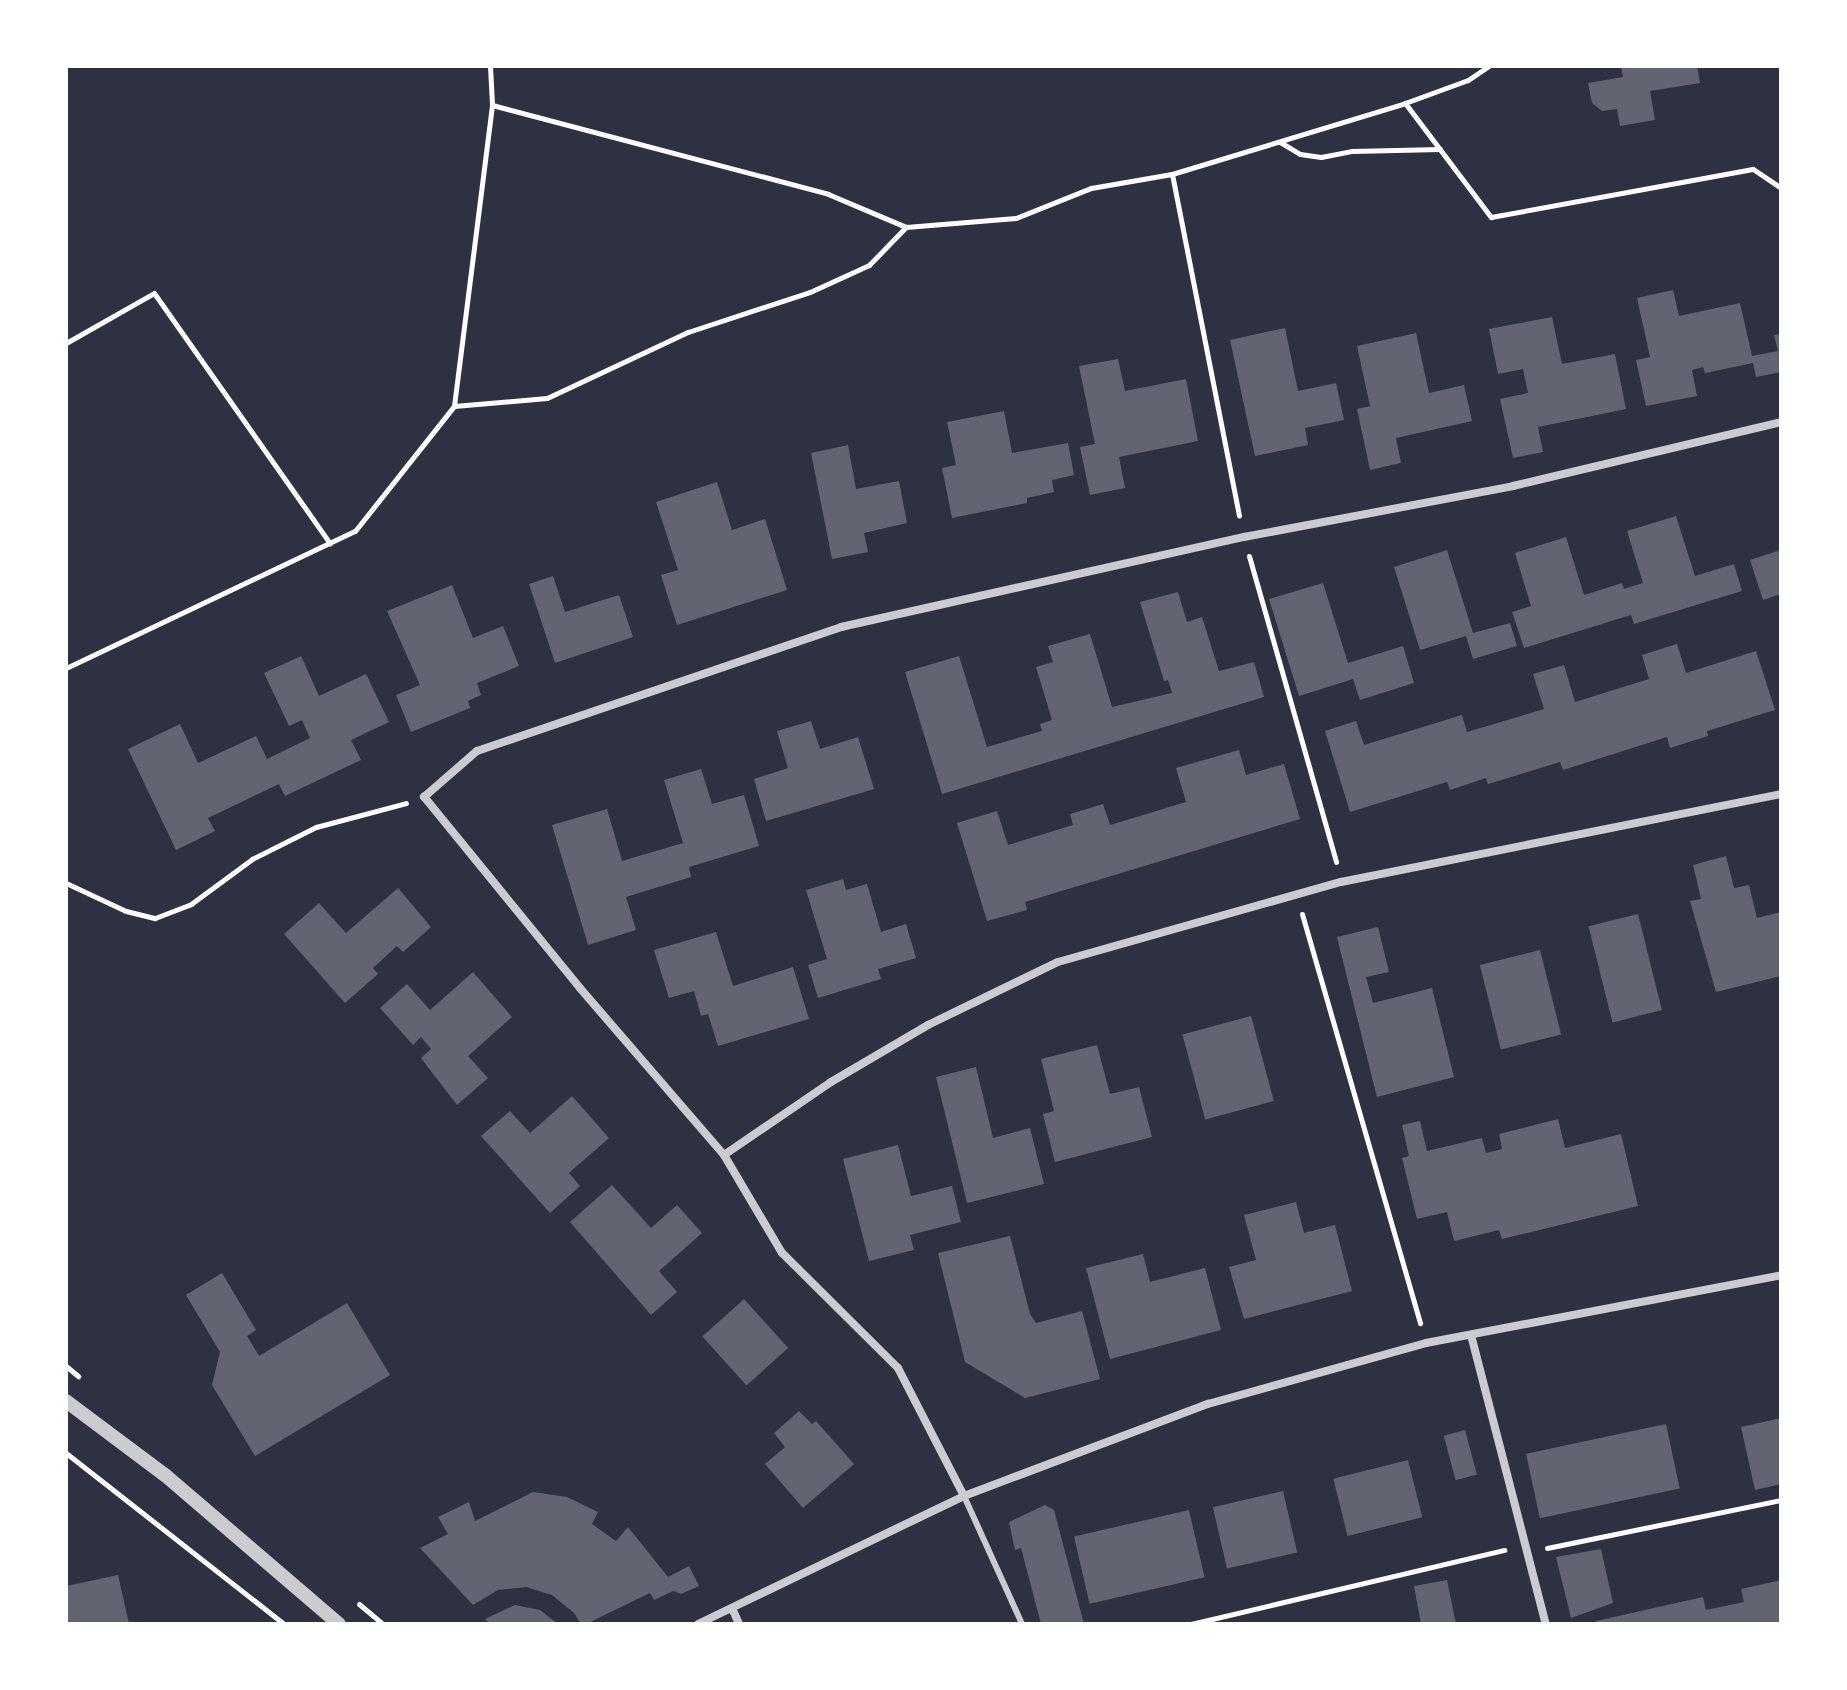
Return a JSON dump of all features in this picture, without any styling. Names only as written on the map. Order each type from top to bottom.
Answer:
[{"type":"street","points":[[964,1496],[898,1368],[782,1253],[724,1155],[580,988],[424,797],[477,751],[841,627],[1244,537],[1513,486],[1781,422]]},
{"type":"street","points":[[724,1155],[831,1082],[928,1025],[1058,962],[1296,893],[1781,794]]},
{"type":"street","points":[[698,1624],[964,1496],[1208,1404],[1426,1343],[1781,1275]]},
{"type":"street","points":[[1471,1335],[1546,1624]]},
{"type":"street","points":[[66,1401],[165,1475],[339,1624]]},
{"type":"street","points":[[732,1608],[739,1624]]},
{"type":"lane","points":[[964,1496],[1022,1624]]},
{"type":"path","points":[[66,668],[355,531],[454,406],[492,105],[490,66]]},
{"type":"path","points":[[492,105],[828,194],[906,227],[1016,218],[1091,188],[1172,174],[1405,103],[1468,80],[1489,66]]},
{"type":"path","points":[[1405,103],[1491,217],[1753,169],[1781,188]]},
{"type":"path","points":[[1279,141],[1300,154],[1321,157],[1362,150],[1440,149]]},
{"type":"path","points":[[454,406],[547,398],[688,332],[822,287],[869,265],[906,227]]},
{"type":"path","points":[[66,343],[154,293],[330,543]]},
{"type":"path","points":[[66,883],[126,911],[155,918],[191,904],[252,859],[316,827],[424,797]]},
{"type":"path","points":[[1296,893],[1426,1343]]},
{"type":"path","points":[[66,1453],[284,1624]]},
{"type":"path","points":[[1191,1624],[1525,1549],[1781,1500]]},
{"type":"building","points":[[1621,66],[1697,66],[1700,83],[1650,91],[1655,120],[1620,126],[1617,109],[1602,111],[1592,103],[1588,83],[1623,77]]},
{"type":"building","points":[[1673,290],[1679,316],[1740,303],[1752,356],[1778,351],[1774,335],[1781,334],[1781,372],[1756,377],[1753,363],[1705,373],[1703,367],[1692,370],[1697,396],[1646,406],[1636,360],[1650,357],[1637,298]]},
{"type":"building","points":[[1552,317],[1562,364],[1615,354],[1626,409],[1538,427],[1543,452],[1513,458],[1500,399],[1528,393],[1523,369],[1498,374],[1489,329]]},
{"type":"building","points":[[1285,328],[1298,391],[1336,383],[1344,420],[1305,428],[1308,445],[1255,456],[1230,340]]},
{"type":"building","points":[[1416,333],[1429,393],[1464,385],[1472,421],[1396,438],[1401,463],[1370,470],[1357,409],[1370,406],[1357,346]]},
{"type":"building","points":[[1118,359],[1125,391],[1186,379],[1198,441],[1119,457],[1125,488],[1090,495],[1080,447],[1095,444],[1079,366]]},
{"type":"building","points":[[1004,411],[1012,453],[1068,443],[1074,475],[1052,480],[1054,492],[1027,498],[1027,503],[952,518],[942,468],[956,465],[947,422]]},
{"type":"building","points":[[848,445],[856,489],[899,481],[907,523],[864,533],[868,552],[832,559],[811,453]]},
{"type":"building","points":[[717,482],[732,530],[765,519],[787,590],[677,625],[661,575],[678,570],[656,502]]},
{"type":"building","points":[[1676,516],[1695,576],[1734,564],[1742,591],[1634,624],[1631,615],[1524,648],[1512,612],[1531,606],[1515,553],[1566,537],[1584,595],[1622,583],[1624,589],[1643,583],[1627,531]]},
{"type":"building","points":[[1447,550],[1473,633],[1510,623],[1517,646],[1473,659],[1466,636],[1420,650],[1394,567]]},
{"type":"building","points":[[1781,550],[1781,594],[1763,600],[1750,560]]},
{"type":"building","points":[[553,576],[565,612],[619,595],[633,637],[555,663],[529,584]]},
{"type":"building","points":[[1323,583],[1348,663],[1403,646],[1414,683],[1360,700],[1353,679],[1299,696],[1269,599]]},
{"type":"building","points":[[452,585],[473,638],[503,626],[519,666],[477,683],[481,695],[468,701],[470,708],[411,732],[396,695],[420,685],[387,611]]},
{"type":"building","points":[[1178,592],[1187,622],[1202,617],[1219,671],[1254,662],[1264,697],[942,794],[905,672],[959,656],[987,747],[1042,731],[1040,724],[1052,720],[1036,667],[1053,662],[1048,646],[1090,634],[1112,707],[1172,693],[1168,680],[1164,681],[1140,602]]},
{"type":"building","points":[[1677,644],[1686,673],[1756,651],[1775,710],[1707,731],[1708,736],[1670,748],[1667,737],[1563,770],[1560,762],[1488,784],[1486,778],[1450,790],[1447,782],[1350,812],[1325,731],[1356,721],[1364,745],[1462,715],[1467,732],[1544,709],[1533,674],[1564,665],[1575,702],[1649,679],[1642,655]]},
{"type":"building","points":[[301,656],[319,696],[366,674],[389,722],[351,740],[361,760],[285,796],[279,784],[208,818],[215,831],[176,850],[128,749],[180,724],[198,763],[256,736],[267,759],[310,738],[302,720],[289,726],[264,673]]},
{"type":"building","points":[[811,721],[820,749],[858,737],[874,789],[766,821],[754,779],[788,768],[777,731]]},
{"type":"building","points":[[1239,750],[1246,775],[1284,764],[1300,819],[1025,902],[1027,910],[987,921],[957,823],[997,811],[1008,845],[1073,825],[1070,814],[1103,804],[1110,825],[1186,802],[1176,768]]},
{"type":"building","points":[[701,769],[712,804],[744,795],[759,846],[689,867],[691,877],[626,897],[636,930],[588,945],[552,825],[607,809],[622,861],[683,843],[664,780]]},
{"type":"building","points":[[1726,856],[1734,888],[1749,885],[1757,918],[1781,912],[1781,976],[1716,992],[1690,901],[1701,899],[1693,865]]},
{"type":"building","points":[[843,879],[846,890],[867,884],[881,932],[906,924],[916,958],[878,969],[881,979],[818,998],[808,965],[827,959],[806,890]]},
{"type":"building","points":[[398,888],[431,927],[403,952],[397,946],[373,968],[378,974],[345,1003],[284,934],[319,903],[346,933]]},
{"type":"building","points":[[1638,914],[1662,1010],[1612,1022],[1589,926]]},
{"type":"building","points":[[1378,927],[1389,972],[1366,977],[1373,1003],[1432,988],[1454,1077],[1377,1097],[1337,937]]},
{"type":"building","points":[[716,932],[733,986],[793,967],[809,1019],[718,1046],[708,1014],[701,1016],[694,991],[669,998],[654,950]]},
{"type":"building","points":[[1540,950],[1561,1034],[1501,1049],[1480,965]]},
{"type":"building","points":[[473,972],[512,1017],[468,1056],[488,1078],[457,1105],[421,1058],[431,1049],[421,1037],[413,1045],[380,1008],[407,984],[430,1010]]},
{"type":"building","points":[[1251,1016],[1274,1101],[1205,1119],[1182,1034]]},
{"type":"building","points":[[1097,1045],[1110,1094],[1139,1087],[1152,1137],[1055,1162],[1043,1114],[1054,1111],[1041,1059]]},
{"type":"building","points":[[976,1067],[993,1138],[1030,1128],[1044,1184],[967,1203],[936,1077]]},
{"type":"building","points":[[572,1096],[609,1138],[569,1173],[580,1186],[550,1213],[481,1136],[510,1111],[530,1133]]},
{"type":"building","points":[[1558,1119],[1565,1148],[1621,1134],[1638,1206],[1502,1239],[1499,1230],[1454,1241],[1447,1212],[1417,1219],[1402,1158],[1409,1156],[1402,1125],[1420,1121],[1427,1151],[1482,1138],[1486,1153],[1502,1149],[1499,1134]]},
{"type":"building","points":[[898,1145],[911,1196],[952,1186],[961,1222],[910,1235],[914,1250],[869,1261],[843,1159]]},
{"type":"building","points":[[612,1185],[651,1228],[677,1205],[702,1233],[659,1271],[677,1292],[651,1315],[570,1222]]},
{"type":"building","points":[[1296,1202],[1304,1233],[1335,1225],[1352,1291],[1244,1319],[1229,1267],[1256,1260],[1244,1215]]},
{"type":"building","points":[[1010,1236],[1030,1314],[1036,1323],[1082,1311],[1100,1379],[1025,1398],[965,1362],[938,1253]]},
{"type":"building","points":[[1143,1254],[1150,1282],[1205,1268],[1221,1330],[1110,1359],[1086,1268]]},
{"type":"building","points":[[222,1273],[256,1330],[247,1336],[259,1356],[347,1303],[390,1375],[255,1456],[212,1385],[220,1352],[186,1295]]},
{"type":"building","points":[[744,1299],[788,1348],[747,1386],[702,1336]]},
{"type":"building","points":[[799,1411],[812,1424],[816,1421],[854,1464],[803,1508],[765,1464],[785,1447],[774,1433]]},
{"type":"building","points":[[1781,1418],[1781,1484],[1755,1490],[1741,1427]]},
{"type":"building","points":[[1666,1424],[1680,1489],[1540,1518],[1526,1454]]},
{"type":"building","points":[[1465,1430],[1477,1474],[1456,1480],[1444,1436]]},
{"type":"building","points":[[1408,1460],[1422,1517],[1348,1536],[1333,1479]]},
{"type":"building","points":[[1283,1491],[1297,1552],[1227,1569],[1213,1507]]},
{"type":"building","points":[[533,1492],[567,1497],[598,1512],[592,1524],[616,1541],[628,1527],[668,1577],[689,1566],[699,1586],[681,1594],[673,1591],[654,1600],[650,1593],[586,1624],[581,1624],[574,1613],[552,1595],[526,1587],[498,1590],[473,1605],[420,1548],[448,1534],[438,1517],[469,1502],[475,1521]]},
{"type":"building","points":[[1045,1505],[1054,1510],[1084,1624],[1041,1624],[1021,1548],[1015,1550],[1009,1522]]},
{"type":"building","points":[[1189,1510],[1205,1577],[1090,1604],[1074,1537]]},
{"type":"building","points":[[1601,1549],[1613,1603],[1571,1618],[1556,1557]]},
{"type":"building","points":[[118,1575],[129,1624],[66,1624],[66,1586]]},
{"type":"building","points":[[1447,1580],[1456,1624],[1421,1624],[1414,1586]]},
{"type":"building","points":[[1781,1580],[1781,1624],[1596,1624],[1596,1621],[1703,1597],[1706,1610],[1744,1602],[1741,1589]]},
{"type":"building","points":[[515,1605],[540,1610],[558,1624],[490,1624],[485,1619]]}]
